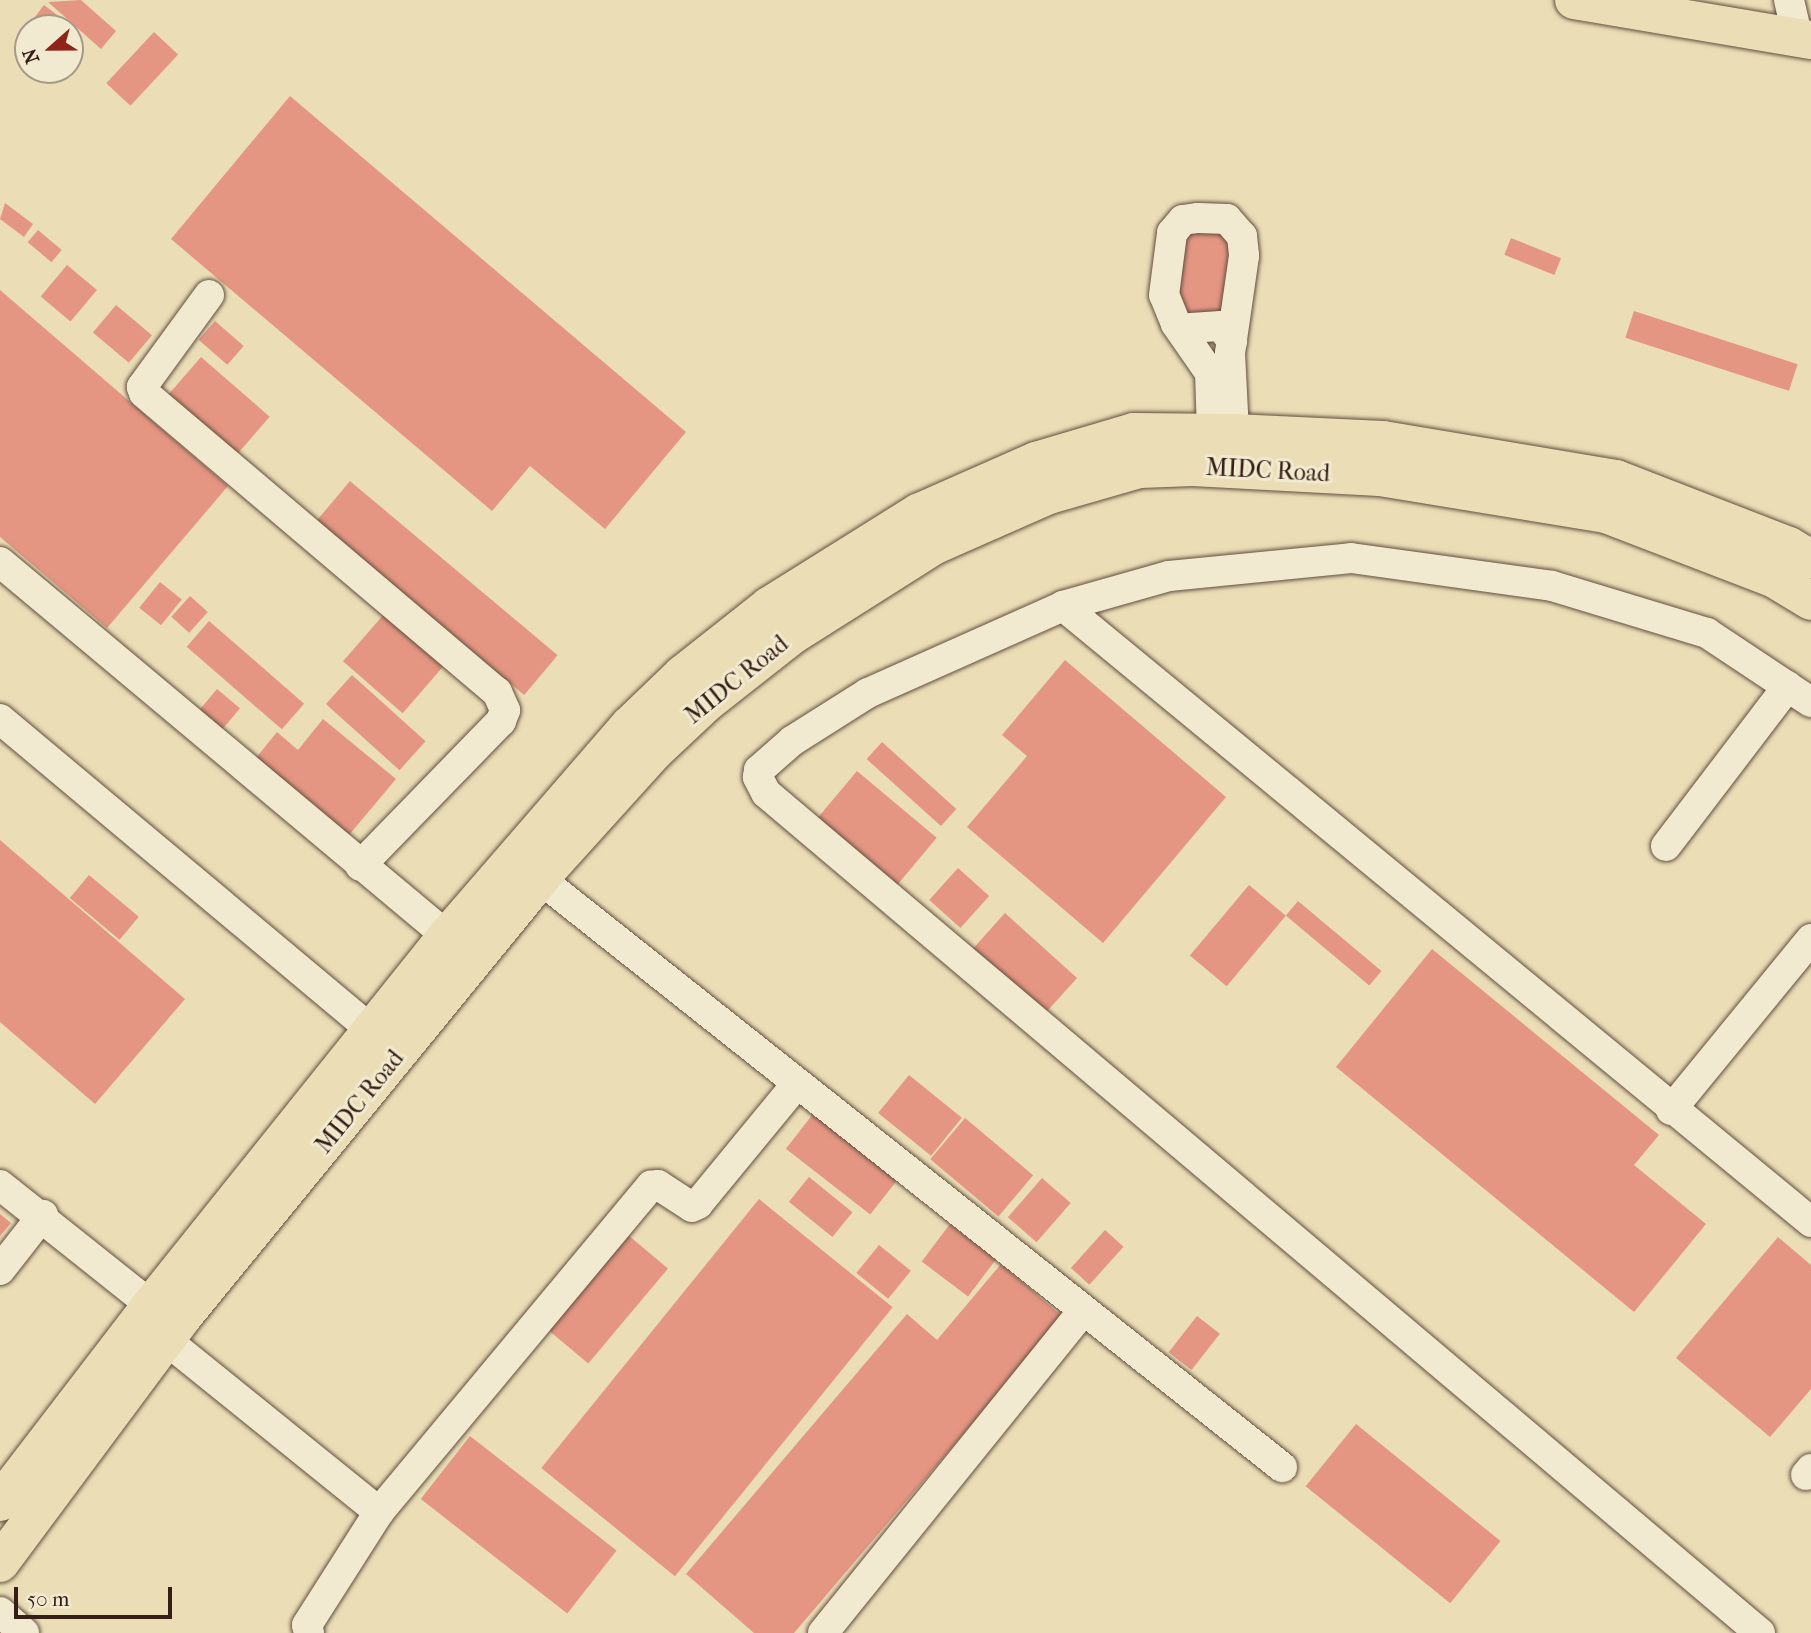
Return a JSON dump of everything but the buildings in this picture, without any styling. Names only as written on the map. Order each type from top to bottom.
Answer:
[{"type":"main road","points":[[1574,0],[1805,39]]},
{"type":"main road","name":"MIDC Road","points":[[0,1563],[386,1043],[447,936],[629,726],[682,675],[769,606],[918,513],[1036,461],[1134,432],[1223,432],[1383,440],[1616,479],[1788,545],[1811,559]]},
{"type":"main road","name":"MIDC Road","points":[[0,1502],[150,1305],[654,752],[706,703],[790,636],[935,545],[1049,495],[1139,469],[1193,467],[1380,477],[1606,514],[1773,578],[1811,601]]},
{"type":"street","points":[[1789,0],[1805,39]]},
{"type":"street","points":[[1227,219],[1242,236],[1244,256],[1223,432],[1210,373],[1184,335],[1164,295],[1172,233],[1183,220],[1227,219]]},
{"type":"street","points":[[209,295],[142,387],[144,393],[487,683],[505,710],[501,721],[360,866]]},
{"type":"street","points":[[1184,335],[1198,326],[1221,326],[1232,341]]},
{"type":"street","points":[[1666,846],[1799,694],[1707,633],[1552,586],[1351,558],[1169,576],[1063,606],[868,694],[792,741],[759,770],[759,783],[1760,1633]]},
{"type":"street","points":[[0,562],[360,866],[447,936]]},
{"type":"street","points":[[1063,606],[1671,1110],[1811,1222]]},
{"type":"street","points":[[0,719],[386,1043]]},
{"type":"street","points":[[540,879],[795,1086],[1282,1468]]},
{"type":"street","points":[[1671,1110],[1809,947]]},
{"type":"street","points":[[309,1633],[307,1625],[379,1512],[651,1186],[658,1185],[692,1207],[698,1204],[795,1086]]},
{"type":"street","points":[[0,1185],[43,1215],[150,1305]]},
{"type":"street","points":[[0,1270],[43,1215]]},
{"type":"street","points":[[823,1633],[1083,1311]]},
{"type":"street","points":[[166,1340],[379,1512]]},
{"type":"street","points":[[0,1612],[24,1633]]}]
